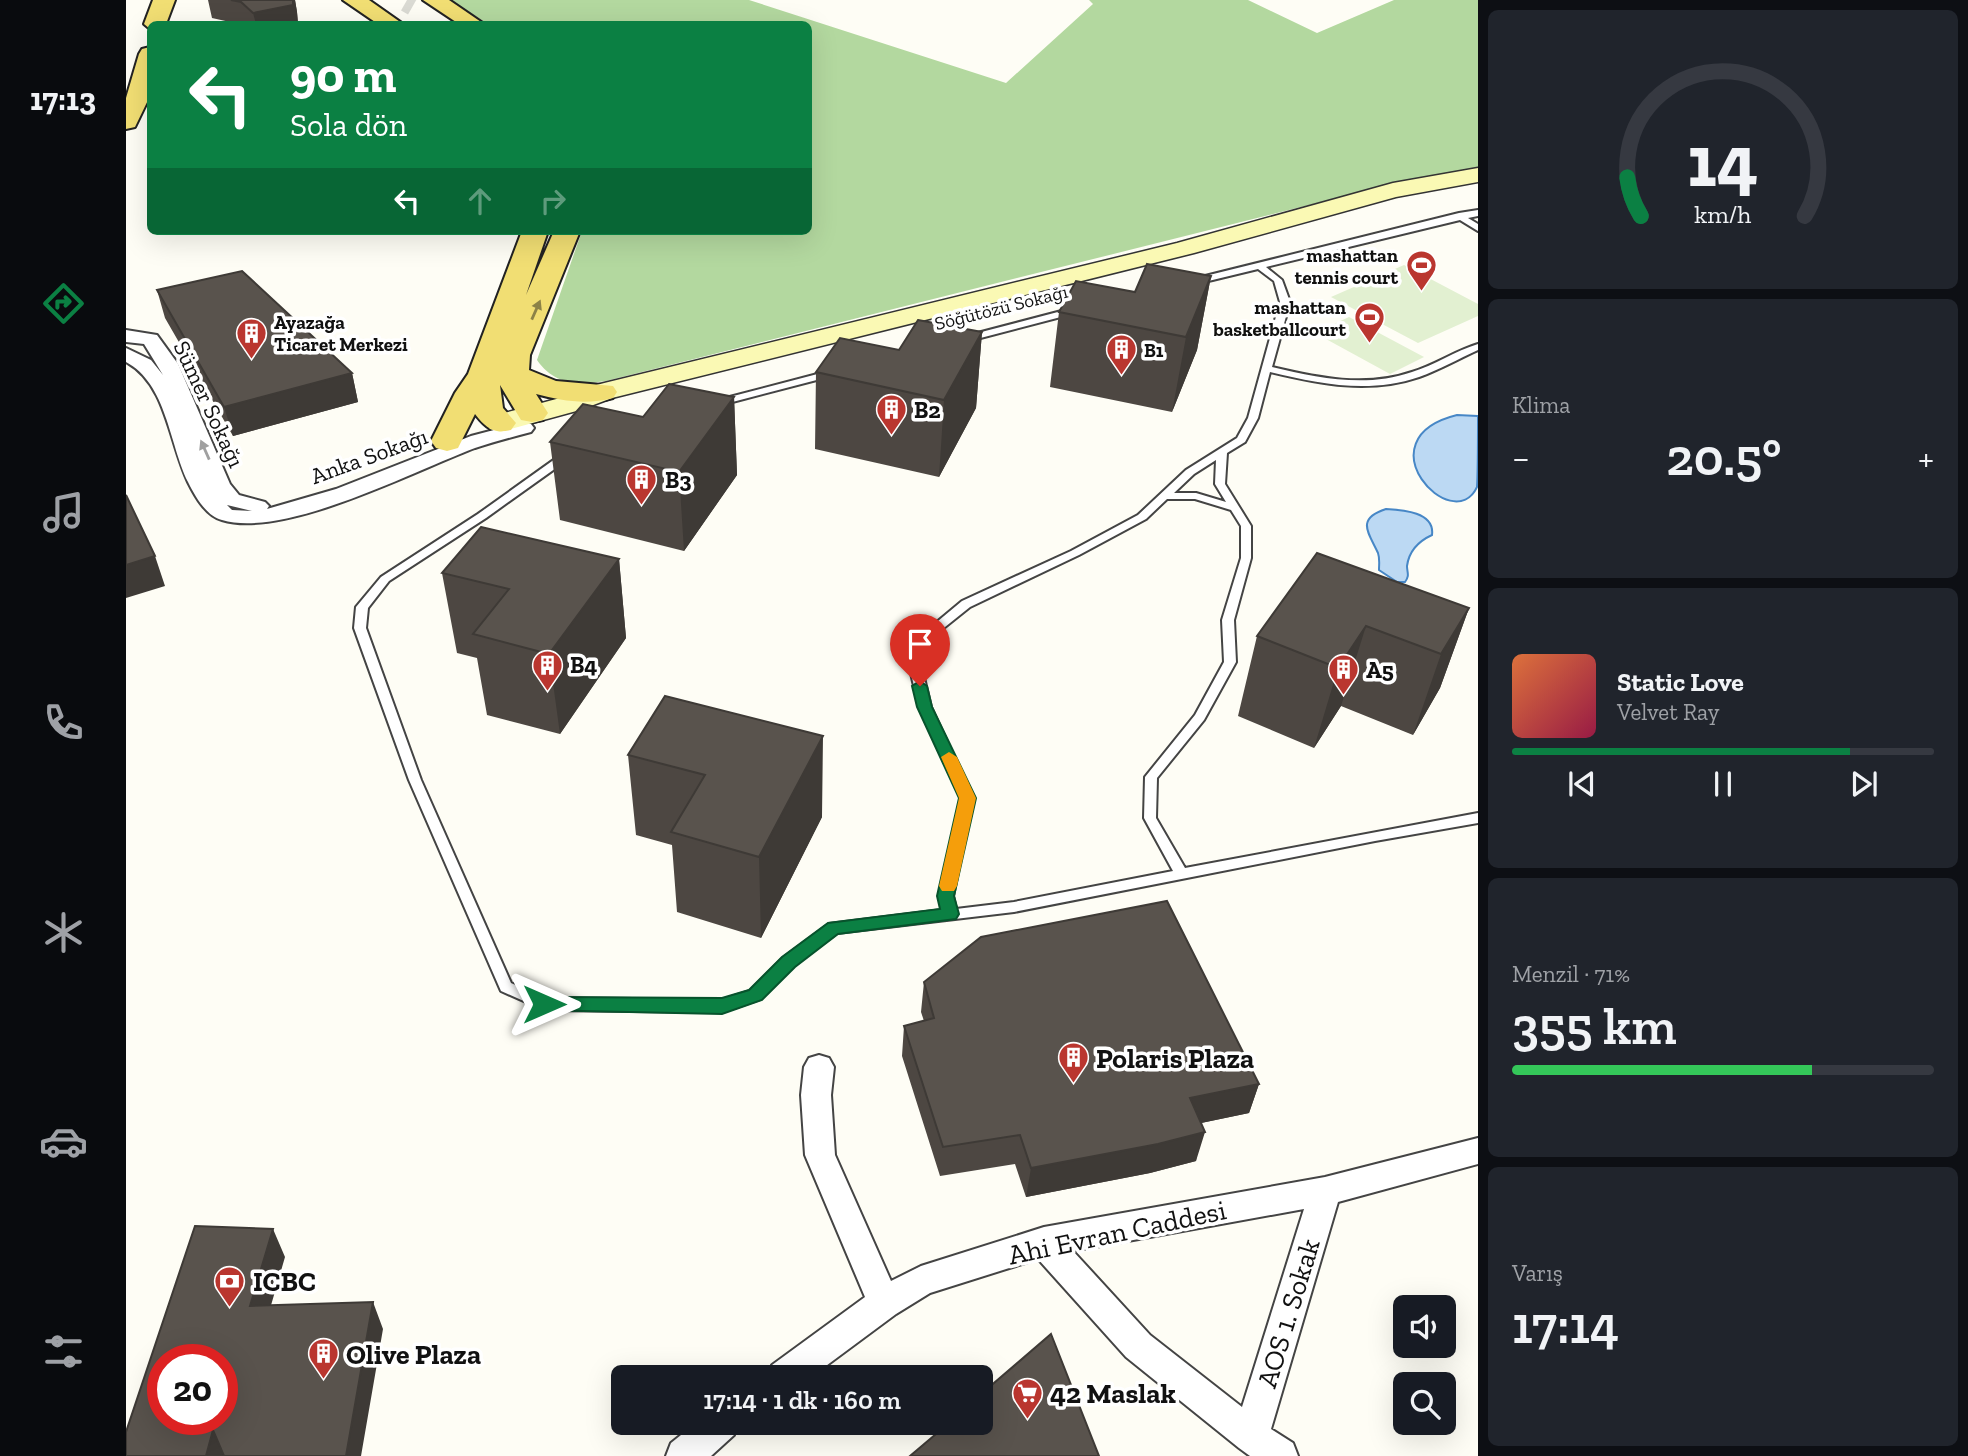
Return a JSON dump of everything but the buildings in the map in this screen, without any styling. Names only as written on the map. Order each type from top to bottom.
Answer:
[{"type":"main road","points":[[354,0],[459,21]]},
{"type":"main road","points":[[382,0],[436,21]]},
{"type":"main road","points":[[126,122],[140,93],[147,66]]},
{"type":"main road","points":[[519,421],[488,410],[534,235]]},
{"type":"main road","points":[[447,441],[470,393],[497,374],[515,355],[565,235]]},
{"type":"main road","points":[[497,374],[559,391],[602,392]]},
{"type":"street","name":"Söğütözü Sokağı","points":[[519,421],[602,392],[1185,248],[1393,190],[1478,175]]},
{"type":"street","name":"Söğütözü Sokağı","points":[[519,421],[1221,254],[1447,193],[1478,188]]},
{"type":"street","name":"Sümer Sokağı","points":[[126,336],[141,336],[155,343],[168,364],[220,486],[232,500],[234,510],[209,503],[158,381],[142,360],[126,354]]},
{"type":"street","name":"Anka Sokağı","points":[[234,510],[292,498],[447,441],[519,421]]},
{"type":"street","name":"Anka Sokağı","points":[[234,510],[254,517],[289,510],[388,477],[496,434],[519,421]]},
{"type":"street","points":[[819,1067],[816,1095],[820,1155],[884,1303]]},
{"type":"street","name":"Ahi Evran Caddesi","points":[[800,1365],[884,1303],[921,1281],[1044,1242],[1325,1191],[1478,1151]]},
{"type":"street","name":"AOS 1. Sokak","points":[[1251,1436],[1325,1191]]},
{"type":"street","points":[[1044,1242],[1138,1346],[1280,1456]]},
{"type":"street","points":[[684,1456],[708,1435]]},
{"type":"lane","points":[[1184,284],[1478,213]]},
{"type":"lane","points":[[1460,216],[1478,228]]},
{"type":"lane","points":[[950,914],[946,896],[967,798],[925,707],[915,664],[936,629],[966,604],[1075,553],[1142,517],[1190,472],[1241,440],[1254,418],[1285,302],[1278,280],[1261,267]]},
{"type":"lane","points":[[951,342],[1081,309]]},
{"type":"lane","points":[[1268,369],[1339,384],[1387,382],[1408,377],[1478,347]]},
{"type":"lane","points":[[703,407],[847,370]]},
{"type":"lane","points":[[579,449],[385,579],[362,607],[360,628],[411,769],[506,987],[544,1004],[722,1006],[755,995],[788,962],[834,928],[1014,907],[1478,818]]},
{"type":"lane","points":[[1182,874],[1150,818],[1150,777],[1200,717],[1230,662],[1228,620],[1246,558],[1246,526],[1220,484],[1222,454]]},
{"type":"lane","points":[[1164,496],[1196,496],[1235,508]]},
{"type":"green space","points":[[450,0],[749,0],[1006,83],[1093,4],[1089,0],[1248,0],[1317,33],[1394,0],[1478,0],[1478,168],[1417,178],[606,381],[576,383],[559,379],[537,360],[581,235],[812,235],[812,21],[483,21]]},
{"type":"green space","points":[[1404,265],[1478,304],[1478,316],[1418,343],[1331,297]]},
{"type":"green space","name":"mashattan basketballcourt","points":[[1349,317],[1424,357],[1390,374],[1315,333]]},
{"type":"water","points":[[1457,415],[1478,416],[1477,487],[1465,500],[1450,501],[1435,493],[1422,479],[1414,462],[1416,444],[1429,427]]},
{"type":"water","points":[[1386,509],[1416,514],[1428,521],[1432,527],[1432,535],[1412,551],[1405,582],[1397,582],[1379,570],[1378,553],[1368,533],[1367,522],[1370,517]]},
{"type":"tunnel","points":[[407,0],[414,4]]},
{"type":"slow traffic","points":[[948,886],[967,798],[949,757]]},
{"type":"place","name":"mashattan tennis court","points":[[1421,293]]},
{"type":"place","name":"mashattan basketballcourt","points":[[1369,345]]},
{"type":"place","name":"Ayazağa Ticaret Merkezi","points":[[251,360]]},
{"type":"place","name":"B1","points":[[1121,377]]},
{"type":"place","name":"B2","points":[[891,437]]},
{"type":"place","name":"B3","points":[[642,507]]},
{"type":"place","name":"B4","points":[[547,692]]},
{"type":"place","name":"A5","points":[[1343,697]]},
{"type":"place","name":"Polaris Plaza","points":[[1073,1085]]},
{"type":"place","name":"ICBC","points":[[230,1308]]},
{"type":"place","name":"Olive Plaza","points":[[323,1381]]},
{"type":"place","name":"42 Maslak","points":[[1027,1420]]},
{"type":"route","points":[[544,1004],[722,1006],[755,995],[788,962],[834,928],[950,914],[946,896],[967,798],[925,707],[920,686]]}]
